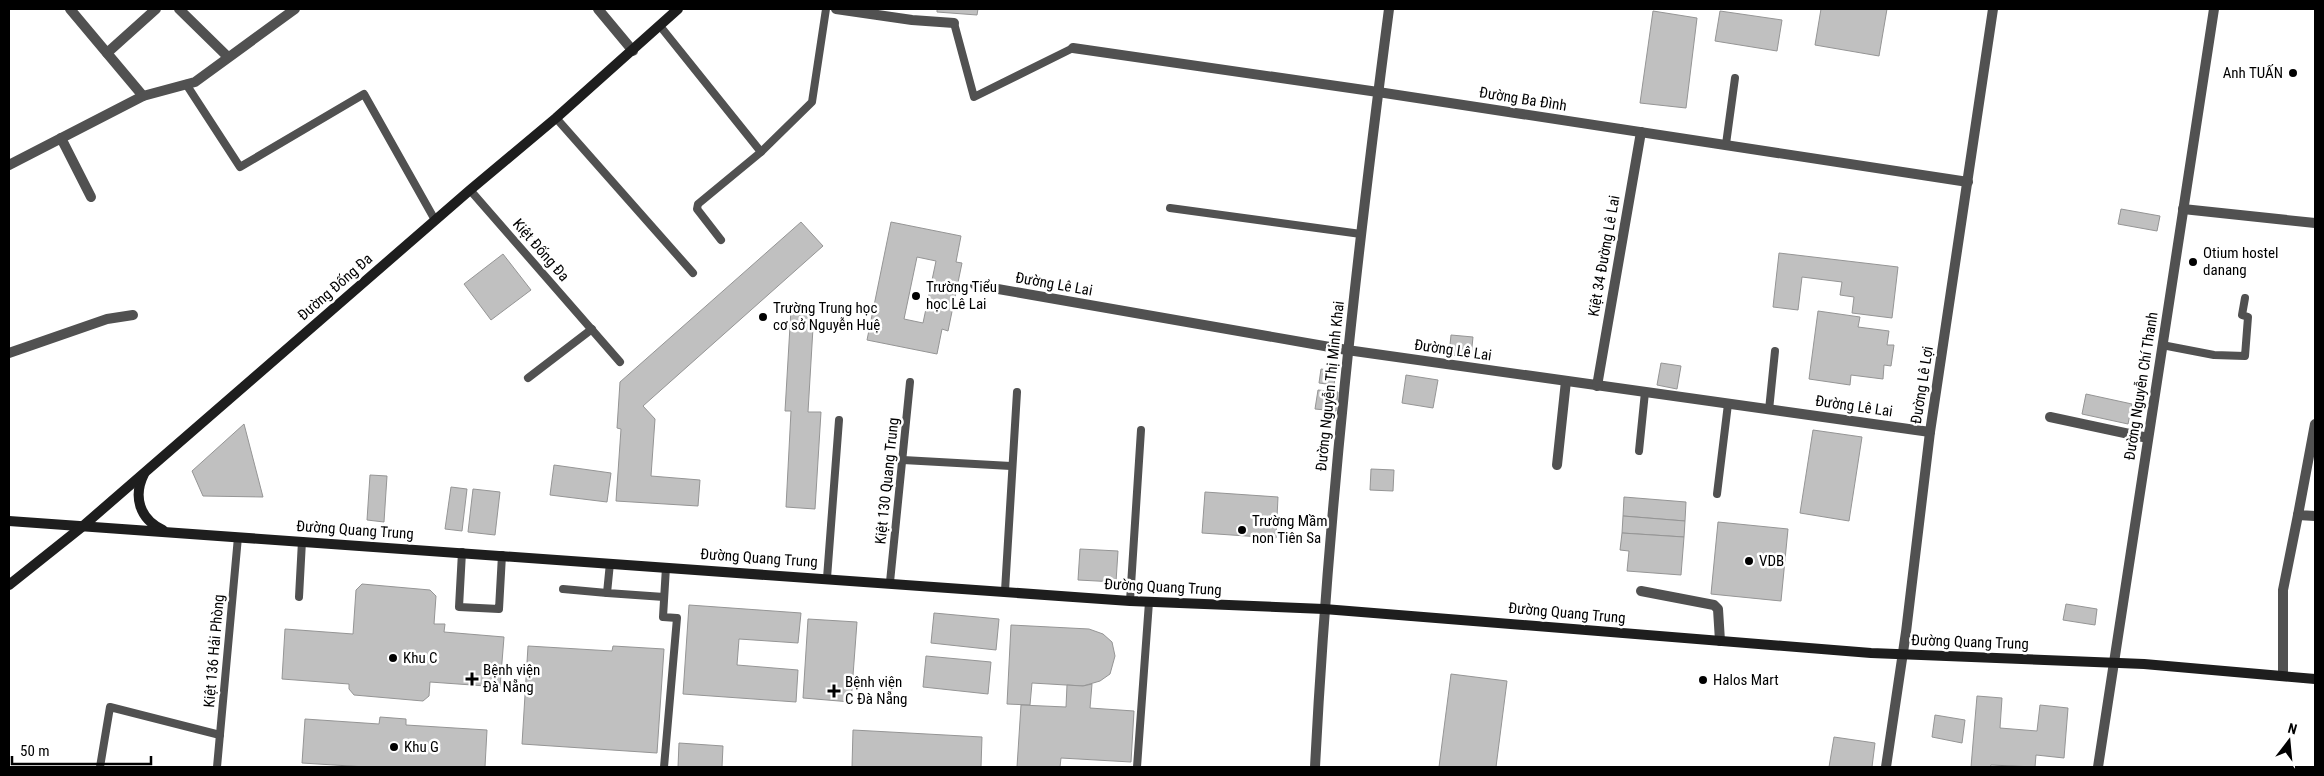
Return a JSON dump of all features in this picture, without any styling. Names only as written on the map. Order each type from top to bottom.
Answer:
[{"type":"main road","name":"Đường Đống Đa","points":[[9,585],[83,526],[435,220],[556,118],[678,9]]},
{"type":"main road","points":[[145,472],[140,483],[138,495],[140,507],[146,518],[166,532]]},
{"type":"main road","name":"Đường Quang Trung","points":[[9,521],[666,566],[1130,601],[1324,609],[1902,655],[2114,663],[2315,679]]},
{"type":"street","points":[[70,9],[143,96]]},
{"type":"street","points":[[107,53],[156,9]]},
{"type":"street","points":[[179,9],[228,57]]},
{"type":"street","points":[[9,165],[143,96],[195,82],[295,9]]},
{"type":"street","points":[[836,9],[912,20],[954,23]]},
{"type":"street","name":"Đường Nguyễn Thị Minh Khai","points":[[1315,767],[1324,609],[1347,350],[1389,9]]},
{"type":"street","name":"Đường Lê Lợi","points":[[1886,767],[1930,432],[1993,9]]},
{"type":"street","name":"Đường Nguyễn Chí Thanh","points":[[2098,767],[2214,9]]},
{"type":"street","points":[[604,11],[633,51]]},
{"type":"street","name":"Đường Ba Đình","points":[[1073,48],[1726,144],[1968,182]]},
{"type":"street","name":"Kiệt 34 Đường Lê Lai","points":[[1597,386],[1641,132]]},
{"type":"street","points":[[61,138],[91,197]]},
{"type":"street","points":[[2183,209],[2315,223]]},
{"type":"street","name":"Đường Lê Lai","points":[[974,285],[1347,350],[1930,432]]},
{"type":"street","points":[[9,354],[107,319],[133,315]]},
{"type":"street","points":[[1557,465],[1566,381]]},
{"type":"street","points":[[2050,417],[2148,438]]},
{"type":"street","points":[[2282,676],[2283,590],[2315,424]]},
{"type":"street","points":[[2298,514],[2315,516]]},
{"type":"street","points":[[1641,591],[1714,605],[1718,609],[1720,641]]},
{"type":"lane","points":[[721,240],[697,209],[698,204],[761,152],[812,102],[826,9]]},
{"type":"lane","points":[[954,23],[974,97],[1073,48]]},
{"type":"lane","points":[[660,26],[761,152]]},
{"type":"lane","points":[[1726,144],[1735,78]]},
{"type":"lane","points":[[186,84],[240,167],[364,94],[435,220]]},
{"type":"lane","points":[[556,118],[693,273]]},
{"type":"lane","name":"Kiệt Đống Đa","points":[[470,190],[620,362]]},
{"type":"lane","points":[[1170,208],[1361,234]]},
{"type":"lane","points":[[2162,345],[2214,355],[2245,356],[2248,317],[2242,315],[2245,298]]},
{"type":"lane","points":[[528,378],[592,329]]},
{"type":"lane","points":[[1769,410],[1775,351]]},
{"type":"lane","name":"Kiệt 130 Quang Trung","points":[[890,582],[910,382]]},
{"type":"lane","points":[[1005,591],[1011,466],[1017,392]]},
{"type":"lane","points":[[1640,451],[1645,392]]},
{"type":"lane","points":[[1717,494],[1728,404]]},
{"type":"lane","points":[[827,578],[839,420]]},
{"type":"lane","points":[[1130,601],[1141,430]]},
{"type":"lane","points":[[903,460],[1011,466]]},
{"type":"lane","name":"Kiệt 136 Hải Phòng","points":[[217,767],[238,537]]},
{"type":"lane","points":[[299,597],[302,542]]},
{"type":"lane","points":[[462,552],[459,607],[499,609],[502,555]]},
{"type":"lane","points":[[608,592],[610,563]]},
{"type":"lane","points":[[664,767],[677,618],[663,617],[666,566]]},
{"type":"lane","points":[[563,589],[664,597]]},
{"type":"lane","points":[[1137,767],[1149,602]]},
{"type":"lane","points":[[100,767],[110,707],[220,735]]},
{"type":"building","points":[[937,9],[978,9],[977,15],[937,12]]},
{"type":"building","points":[[1821,9],[1887,9],[1879,56],[1815,45]]},
{"type":"building","points":[[1653,11],[1697,18],[1686,108],[1640,103]]},
{"type":"building","points":[[1720,11],[1782,20],[1777,51],[1715,41]]},
{"type":"building","points":[[2121,209],[2160,216],[2157,231],[2118,224]]},
{"type":"building","points":[[801,222],[823,246],[643,406],[655,419],[651,476],[700,480],[698,506],[616,501],[621,429],[617,428],[620,382]]},
{"type":"building","name":"Trường Tiểu học Lê Lai","points":[[891,222],[961,236],[956,262],[962,263],[948,331],[942,329],[937,354],[867,340]],"holes":[[[917,257],[936,261],[923,323],[904,319]]]},
{"type":"building","points":[[1779,253],[1898,267],[1892,318],[1852,313],[1854,297],[1840,295],[1842,282],[1802,277],[1798,310],[1773,307]]},
{"type":"building","points":[[503,254],[531,290],[491,320],[464,284]]},
{"type":"building","points":[[791,309],[814,311],[808,412],[821,412],[815,509],[786,507],[791,411],[785,411]]},
{"type":"building","points":[[1818,311],[1860,317],[1858,327],[1889,331],[1887,345],[1894,345],[1891,366],[1884,365],[1883,379],[1851,375],[1850,385],[1809,379]]},
{"type":"building","points":[[1451,335],[1473,337],[1471,357],[1449,355]]},
{"type":"building","points":[[1661,363],[1681,366],[1677,389],[1657,385]]},
{"type":"building","points":[[1321,369],[1336,371],[1334,385],[1319,383]]},
{"type":"building","points":[[1406,375],[1438,380],[1433,408],[1402,403]]},
{"type":"building","points":[[1318,390],[1338,392],[1336,411],[1315,409]]},
{"type":"building","points":[[2086,394],[2132,404],[2128,424],[2082,414]]},
{"type":"building","points":[[244,424],[263,497],[203,496],[192,471]]},
{"type":"building","points":[[1813,430],[1862,437],[1849,521],[1800,513]]},
{"type":"building","points":[[554,465],[611,473],[607,502],[550,495]]},
{"type":"building","points":[[1371,469],[1394,470],[1393,491],[1370,490]]},
{"type":"building","points":[[370,475],[387,476],[384,522],[367,520]]},
{"type":"building","points":[[451,487],[467,489],[462,531],[445,529]]},
{"type":"building","points":[[473,489],[500,492],[495,535],[468,532]]},
{"type":"building","points":[[1205,492],[1278,497],[1276,538],[1202,533]]},
{"type":"building","points":[[1624,497],[1686,502],[1685,521],[1623,516]]},
{"type":"building","points":[[1623,516],[1685,521],[1684,537],[1622,533]]},
{"type":"building","name":"VDB","points":[[1718,522],[1788,529],[1781,601],[1711,594]]},
{"type":"building","points":[[1622,533],[1684,537],[1681,575],[1627,571],[1629,551],[1620,550]]},
{"type":"building","points":[[1080,549],[1118,551],[1116,582],[1078,580]]},
{"type":"building","name":"Khu C","points":[[362,584],[430,590],[436,596],[434,624],[445,624],[444,632],[504,637],[500,687],[430,682],[429,696],[423,701],[354,695],[349,689],[349,684],[282,679],[285,629],[353,634],[356,590]]},
{"type":"building","points":[[2066,604],[2097,609],[2095,625],[2063,620]]},
{"type":"building","points":[[689,605],[801,613],[798,643],[739,639],[737,665],[798,670],[796,702],[683,694]]},
{"type":"building","points":[[934,613],[999,619],[996,650],[931,643]]},
{"type":"building","points":[[808,619],[857,622],[851,702],[803,698]]},
{"type":"building","points":[[1011,625],[1089,629],[1103,634],[1112,642],[1115,656],[1110,674],[1100,681],[1083,686],[1032,683],[1030,705],[1007,704]]},
{"type":"building","points":[[528,646],[612,651],[613,646],[664,649],[657,753],[522,744]]},
{"type":"building","points":[[926,656],[991,662],[988,694],[923,687]]},
{"type":"building","points":[[1451,674],[1507,681],[1496,767],[1439,767]]},
{"type":"building","points":[[1092,684],[1090,708],[1134,711],[1131,762],[1061,758],[1060,767],[1017,767],[1021,705],[1066,707],[1067,685],[1083,686]]},
{"type":"building","points":[[1977,696],[2002,698],[2000,728],[2037,731],[2040,705],[2068,708],[2064,758],[2036,755],[2035,767],[1991,765],[1990,767],[1971,767]]},
{"type":"building","points":[[1935,715],[1965,720],[1962,743],[1932,737]]},
{"type":"building","name":"Khu G","points":[[380,717],[406,719],[406,725],[487,730],[485,767],[366,767],[302,763],[305,719],[379,724]]},
{"type":"building","points":[[853,730],[982,737],[981,767],[852,767]]},
{"type":"building","points":[[1834,737],[1875,743],[1872,767],[1829,767]]},
{"type":"building","points":[[679,743],[723,746],[722,767],[678,767]]},
{"type":"place","name":"Anh TUẤN","points":[[2293,73]]},
{"type":"place","name":"Otium hostel danang","points":[[2193,262]]},
{"type":"place","name":"Trường Tiểu học Lê Lai","points":[[916,296]]},
{"type":"place","name":"Trường Trung học cơ sở Nguyễn Huệ","points":[[763,317]]},
{"type":"place","name":"Trường Mầm non Tiên Sa","points":[[1242,530]]},
{"type":"place","name":"VDB","points":[[1749,561]]},
{"type":"place","name":"Khu C","points":[[393,658]]},
{"type":"place","name":"Bệnh viện Đà Nẵng","points":[[472,679]]},
{"type":"place","name":"Halos Mart","points":[[1703,680]]},
{"type":"place","name":"Bệnh viện C Đà Nẵng","points":[[834,691]]},
{"type":"place","name":"Khu G","points":[[394,747]]}]
